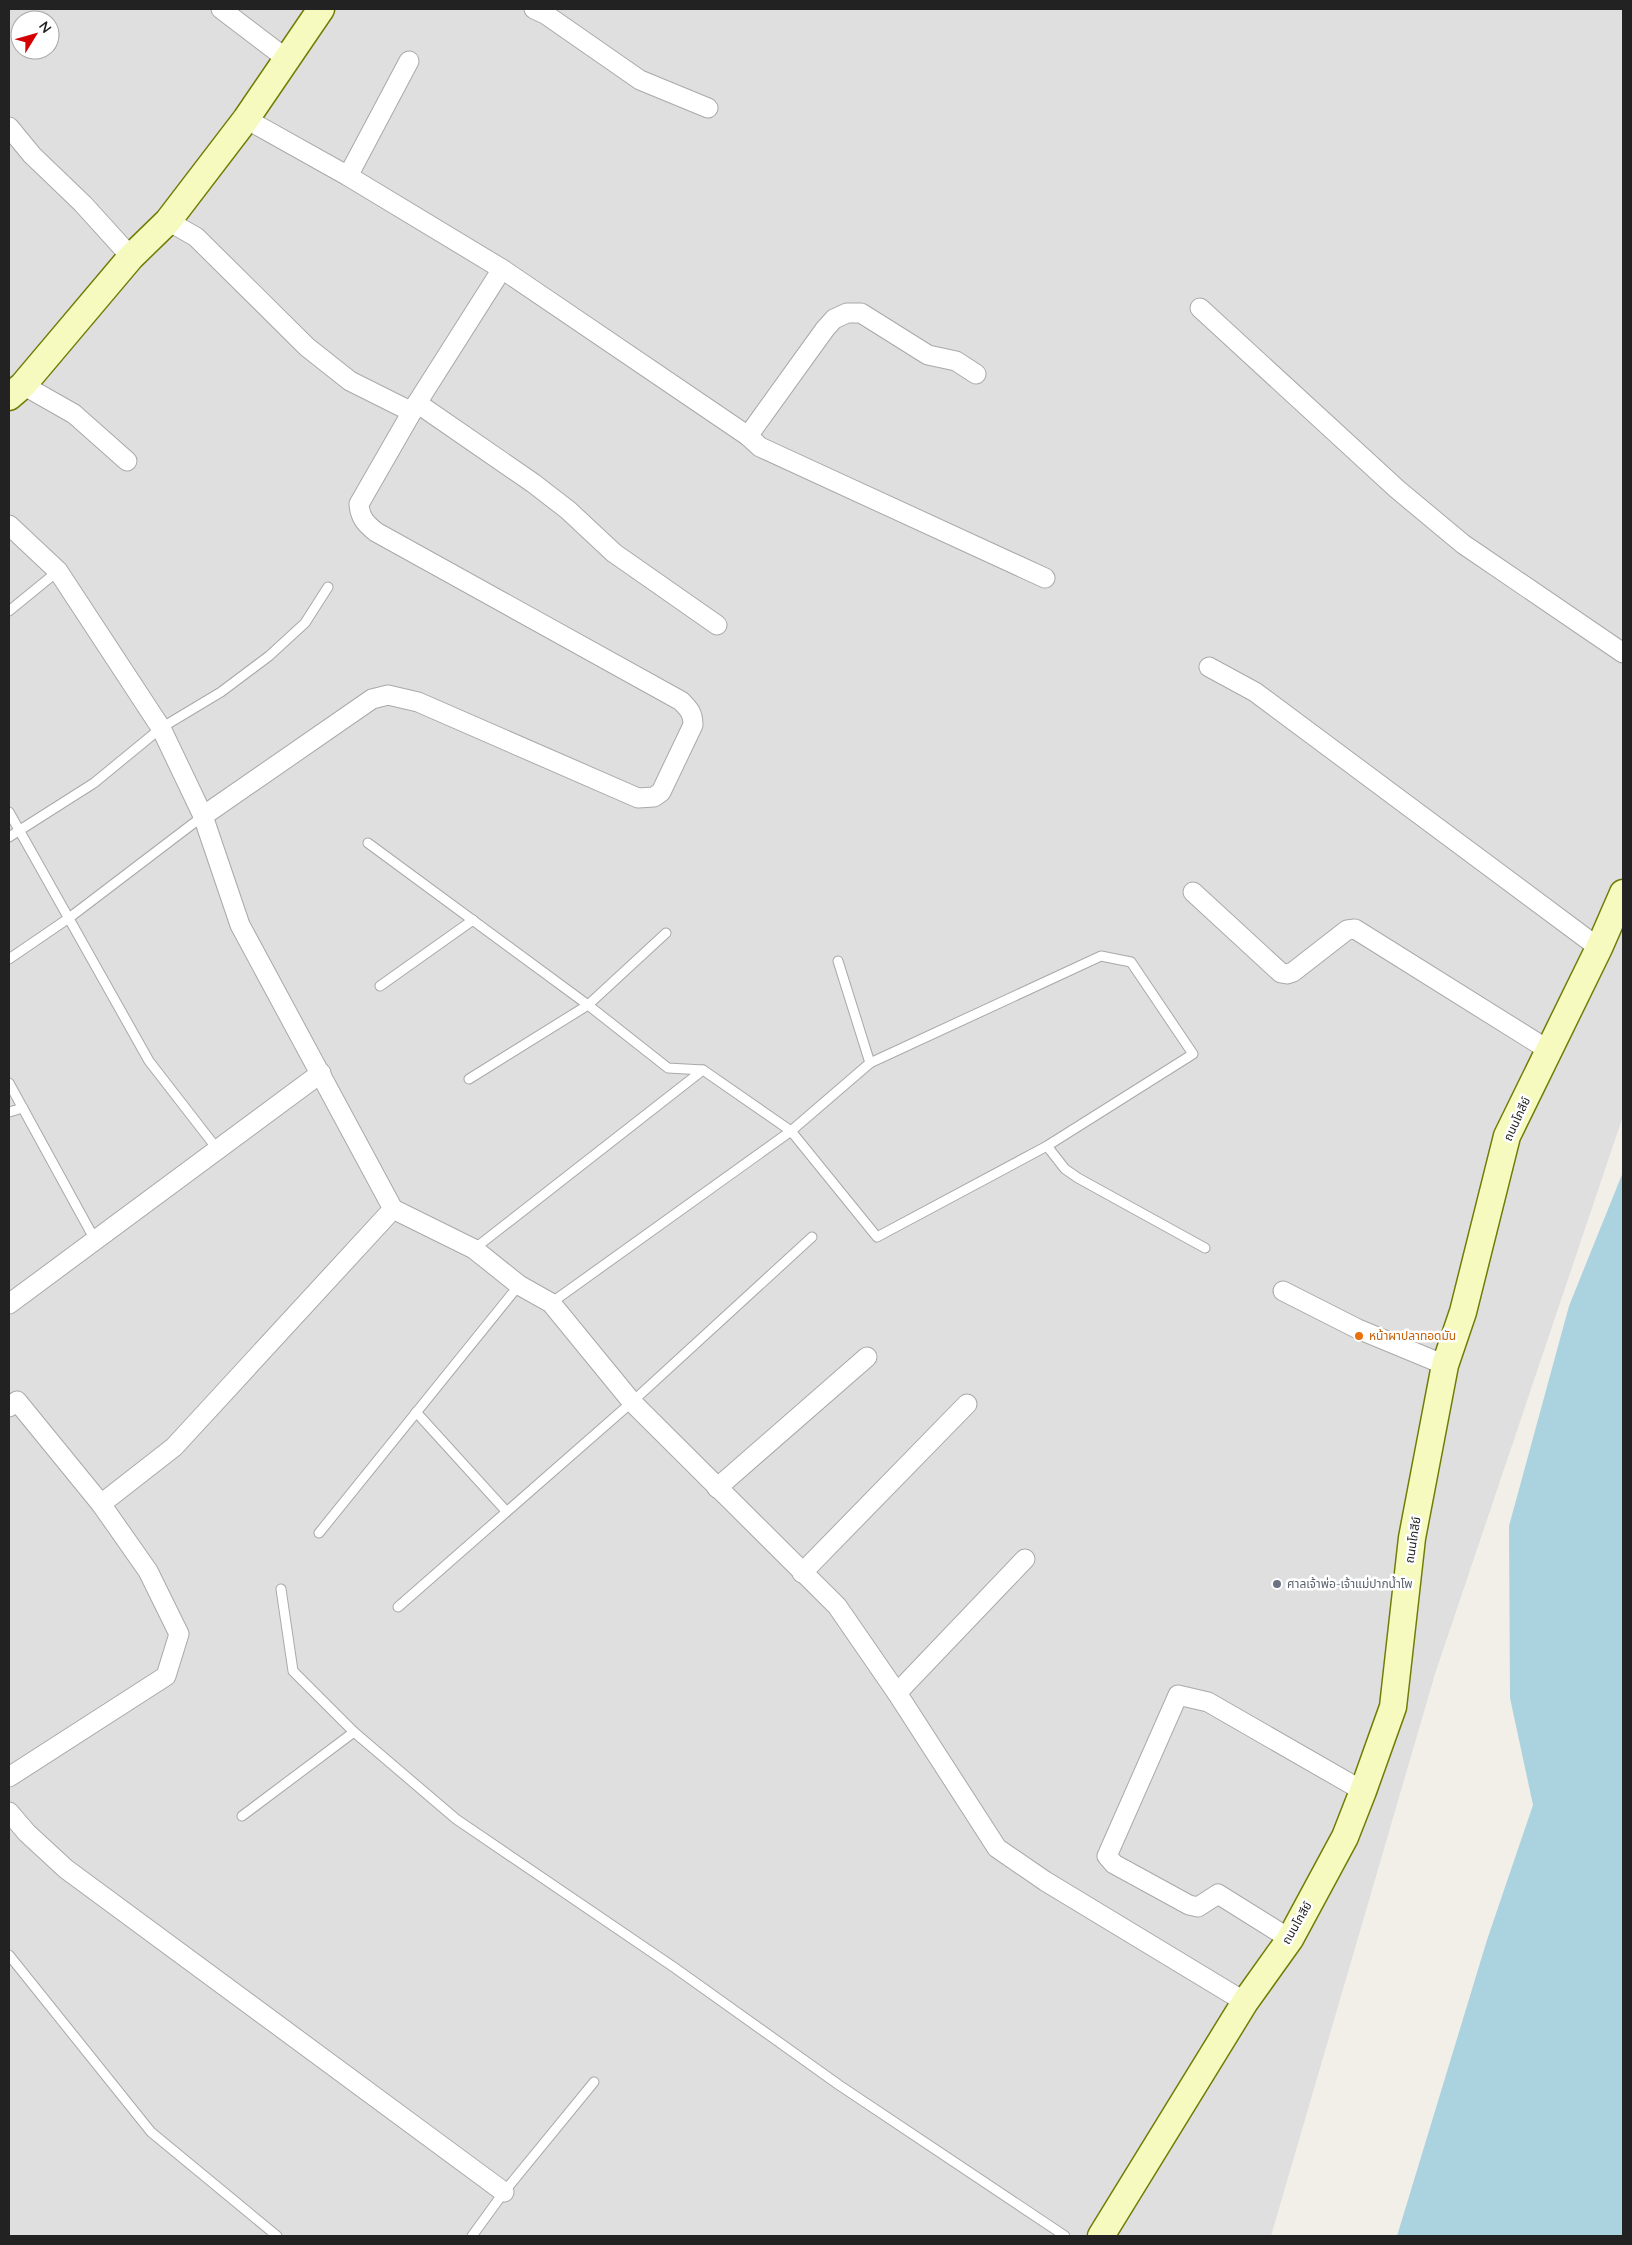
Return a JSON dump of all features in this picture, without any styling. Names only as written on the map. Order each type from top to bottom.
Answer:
[{"type":"street","points":[[221,9],[288,60]]},
{"type":"street","points":[[127,461],[74,414],[16,391],[131,257],[168,221],[246,119],[322,9]]},
{"type":"street","points":[[534,9],[640,80],[708,108]]},
{"type":"street","points":[[348,176],[409,61]]},
{"type":"street","points":[[246,119],[348,176],[502,268],[748,436],[760,447],[1045,578]]},
{"type":"street","points":[[9,127],[32,156],[83,204],[131,257]]},
{"type":"street","points":[[168,221],[196,237],[307,347],[350,381],[414,407],[554,499],[614,553],[716,624]]},
{"type":"street","points":[[204,816],[372,699],[388,695],[418,702],[638,798],[654,797],[661,792],[693,725],[693,717],[690,710],[681,701],[376,532],[360,514],[359,504],[414,407],[502,268]]},
{"type":"street","points":[[1200,308],[1397,489],[1463,544],[1623,653]]},
{"type":"street","points":[[748,436],[825,329],[834,319],[847,313],[861,313],[928,355],[956,361],[976,374]]},
{"type":"street","points":[[9,525],[58,571],[160,728],[204,816],[240,925],[393,1209],[474,1248],[519,1285],[551,1303],[632,1402],[836,1606],[897,1693],[997,1848],[1045,1881],[1245,2002]]},
{"type":"street","points":[[1209,667],[1256,692],[1599,948]]},
{"type":"street","points":[[1192,892],[1281,973],[1294,972],[1347,930],[1355,929],[1550,1050]]},
{"type":"street","name":"ถนนโกสีย์","points":[[1101,2236],[1245,2002],[1290,1939],[1345,1837],[1363,1791],[1393,1707],[1412,1538],[1445,1366],[1462,1312],[1507,1136],[1599,948],[1623,893]]},
{"type":"street","points":[[9,1304],[320,1073]]},
{"type":"street","points":[[100,1504],[174,1447],[393,1209]]},
{"type":"street","points":[[1283,1291],[1358,1328],[1445,1366]]},
{"type":"street","points":[[717,1488],[867,1357]]},
{"type":"street","points":[[9,1406],[18,1401],[100,1504],[148,1571],[179,1634],[166,1676],[9,1776]]},
{"type":"street","points":[[802,1573],[967,1404]]},
{"type":"street","points":[[897,1693],[1025,1559]]},
{"type":"street","points":[[1290,1939],[1218,1894],[1198,1907],[1189,1905],[1114,1864],[1107,1856],[1178,1695],[1208,1702],[1363,1791]]},
{"type":"street","points":[[9,1812],[27,1834],[66,1869],[504,2192]]},
{"type":"lane","points":[[9,611],[58,571]]},
{"type":"lane","points":[[9,837],[94,783],[160,728],[221,692],[268,656],[305,623],[328,587]]},
{"type":"lane","points":[[9,812],[149,1061],[218,1150]]},
{"type":"lane","points":[[9,959],[69,918],[204,816]]},
{"type":"lane","points":[[368,843],[588,1005],[668,1068],[703,1070],[791,1131],[877,1237],[1047,1146],[1193,1054],[1131,962],[1101,956],[870,1063],[791,1131],[551,1303]]},
{"type":"lane","points":[[380,986],[473,920]]},
{"type":"lane","points":[[469,1079],[588,1005],[666,932]]},
{"type":"lane","points":[[838,961],[870,1063]]},
{"type":"lane","points":[[474,1248],[703,1070]]},
{"type":"lane","points":[[9,1083],[95,1240]]},
{"type":"lane","points":[[9,1112],[23,1108]]},
{"type":"lane","points":[[1047,1146],[1065,1169],[1078,1178],[1205,1248]]},
{"type":"lane","points":[[398,1607],[632,1402],[812,1237]]},
{"type":"lane","points":[[319,1533],[519,1285]]},
{"type":"lane","points":[[416,1412],[506,1511]]},
{"type":"lane","points":[[281,1589],[293,1672],[354,1732],[456,1819],[675,1968],[839,2086],[1065,2236]]},
{"type":"lane","points":[[242,1816],[354,1732]]},
{"type":"lane","points":[[9,1955],[152,2132],[277,2236]]},
{"type":"lane","points":[[472,2236],[504,2192],[594,2082]]},
{"type":"shaded area","points":[[9,9],[1623,9],[1623,1116],[1435,1674],[1271,2236],[9,2236]]},
{"type":"water","points":[[1623,1172],[1623,2236],[1397,2236],[1487,1940],[1533,1805],[1510,1698],[1509,1526],[1569,1306]]},
{"type":"place","name":"หน้าผาปลาทอดมัน","points":[[1359,1336]]},
{"type":"place","name":"ศาลเจ้าพ่อ-เจ้าแม่ปากน้ำโพ","points":[[1277,1584]]}]
